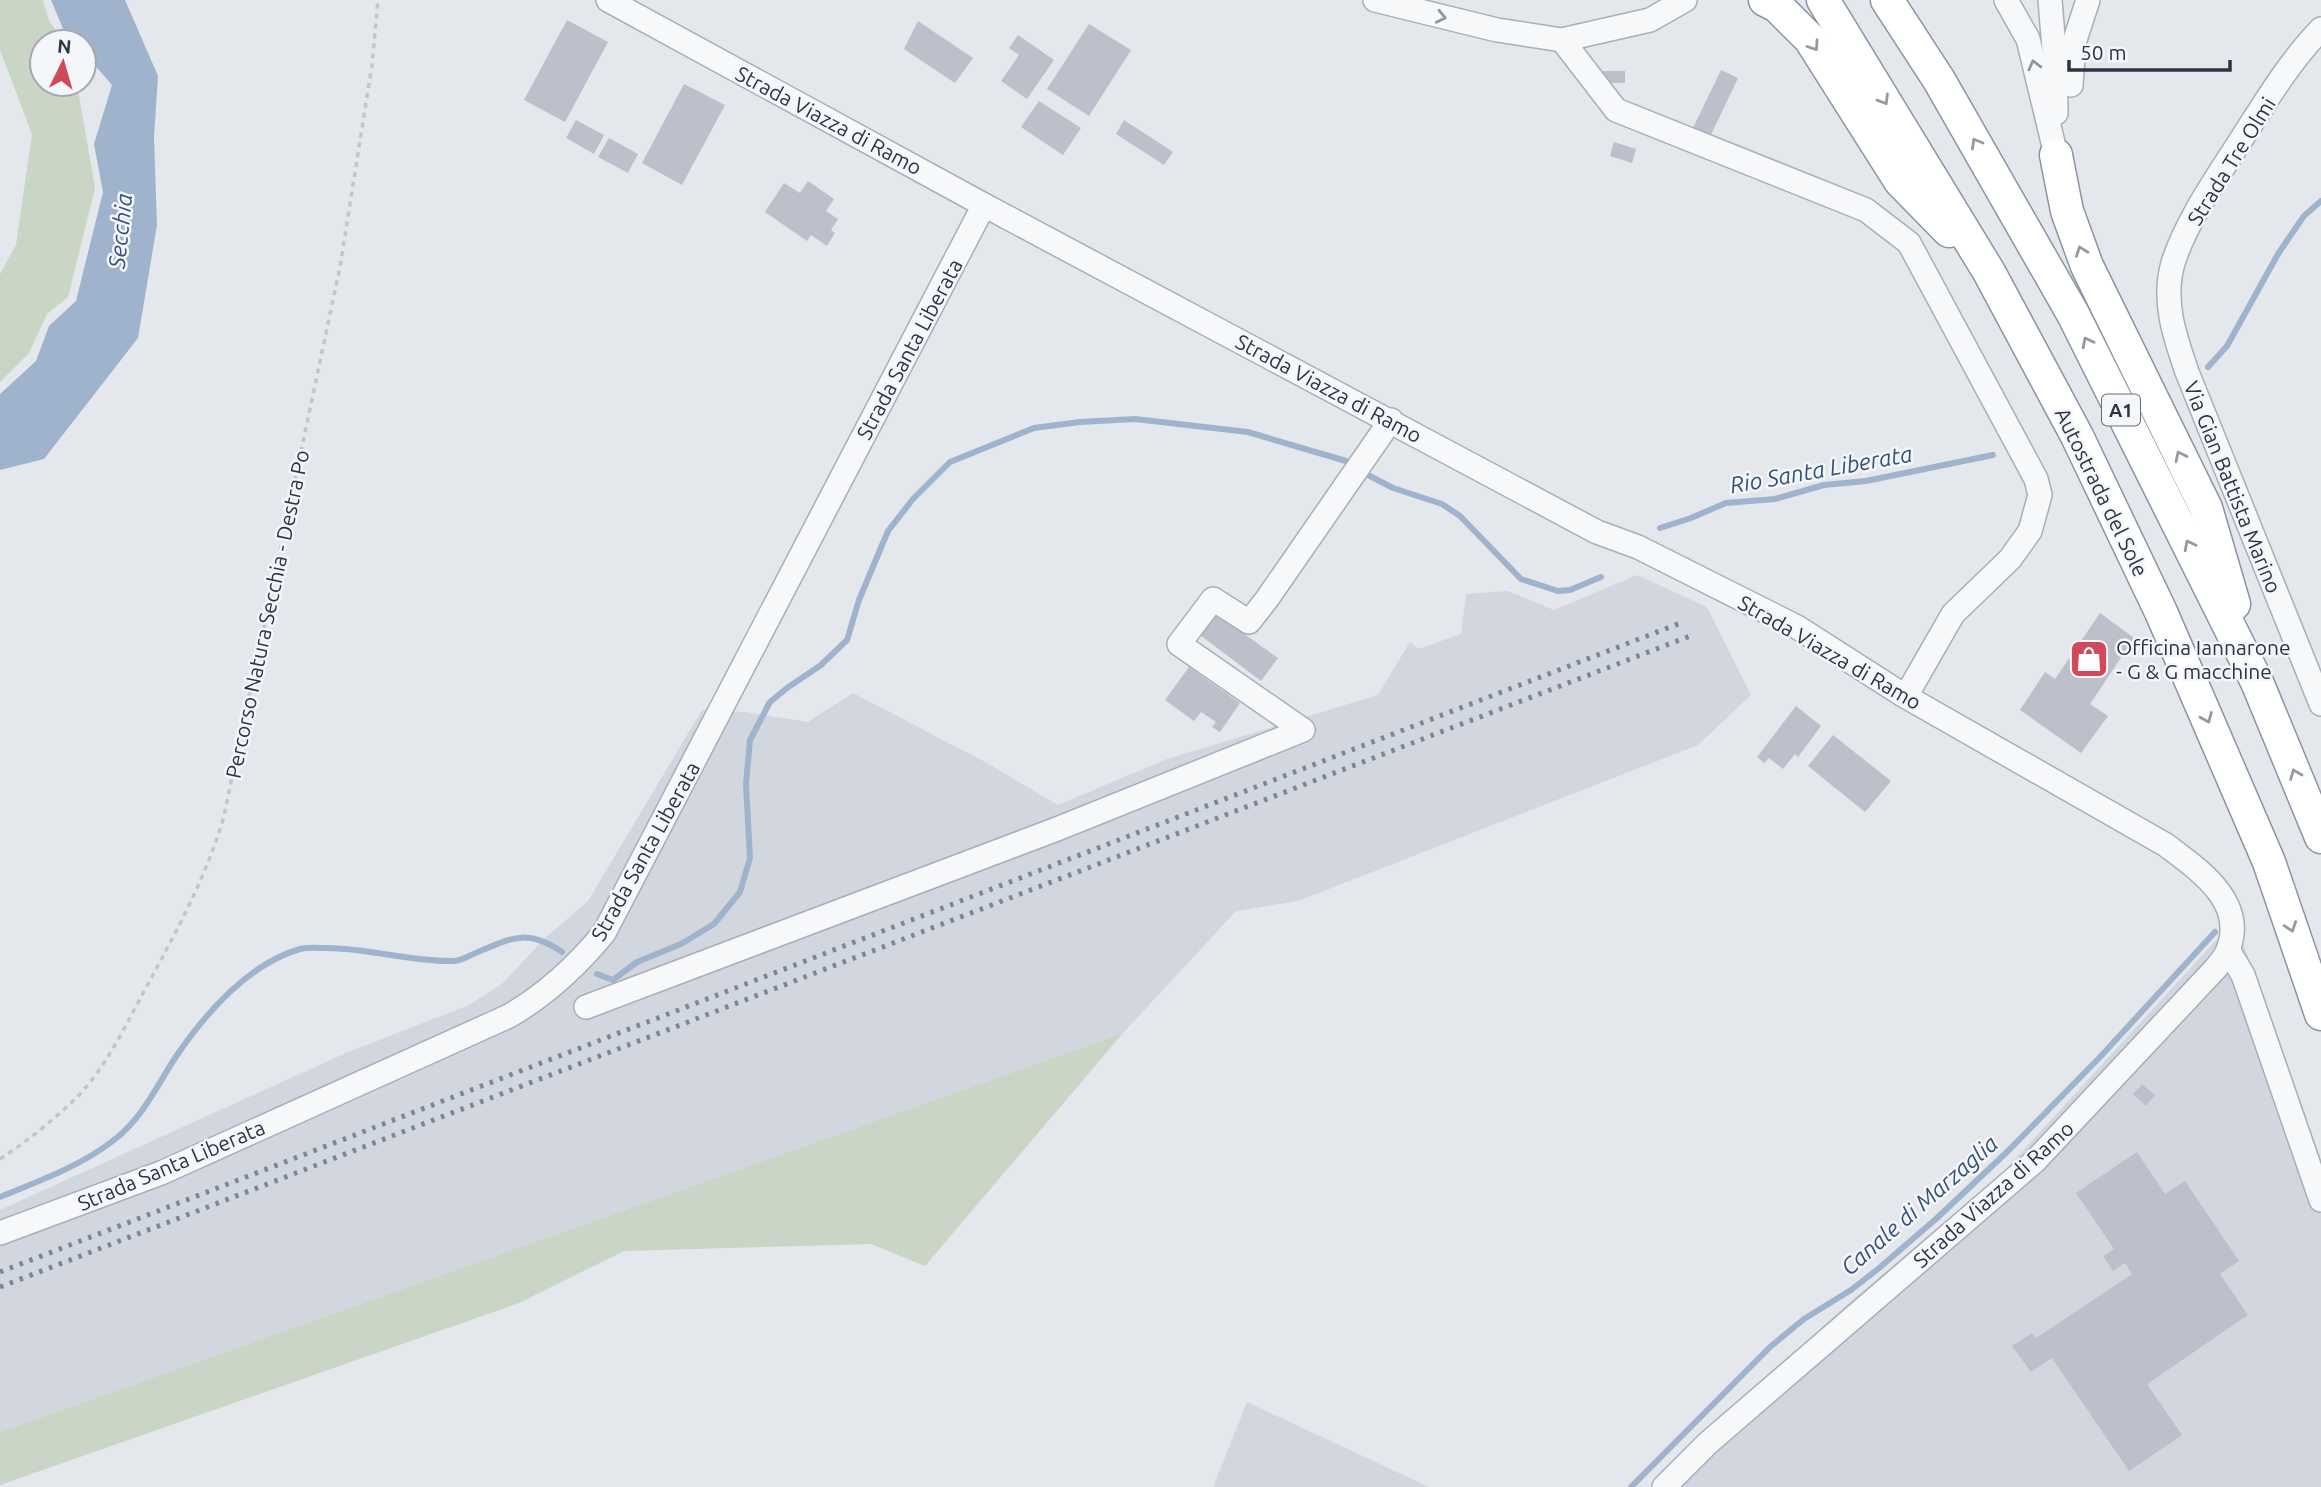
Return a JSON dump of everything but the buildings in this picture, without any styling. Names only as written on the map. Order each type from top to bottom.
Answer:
[{"type":"highway","points":[[1765,0],[1777,6],[1810,39],[1900,181],[1989,272]]},
{"type":"highway","name":"Autostrada del Sole","points":[[1823,0],[1989,272],[2077,436],[2161,611],[2269,862],[2321,1014]]},
{"type":"highway","name":"A1","points":[[1887,0],[1939,80],[2073,314],[2257,682],[2321,837]]},
{"type":"highway","points":[[2056,155],[2067,211],[2087,266],[2206,508],[2257,682]]},
{"type":"street","name":"Strada Viazza di Ramo","points":[[608,0],[984,205],[1597,532],[1638,547],[1797,627],[1906,696],[2166,845],[2201,871],[2220,891],[2229,911],[2232,931],[2228,950],[2217,968],[2035,1161],[1708,1443],[1664,1487]]},
{"type":"street","points":[[1375,0],[1497,30],[1562,40],[1650,20],[1685,0]]},
{"type":"street","points":[[2006,0],[2028,39],[2056,155]]},
{"type":"street","points":[[2050,0],[2055,61],[2056,155]]},
{"type":"street","points":[[2071,85],[2074,43],[2088,0]]},
{"type":"street","name":"Strada Tre Olmi","points":[[2173,264],[2189,227],[2215,180],[2258,114],[2308,43],[2321,29]]},
{"type":"street","points":[[1562,40],[1616,110],[1866,210],[1909,243],[2036,480],[2040,495],[2030,531],[2010,559],[1953,614],[1906,696]]},
{"type":"street","name":"Strada Santa Liberata","points":[[0,1233],[161,1173],[509,1016],[555,985],[584,958],[604,933],[984,205]]},
{"type":"street","name":"Via Gian Battista Marino","points":[[2173,264],[2168,303],[2173,331],[2187,373],[2321,704]]},
{"type":"street","points":[[586,1007],[1044,834],[1303,730],[1179,644],[1213,599],[1249,622],[1391,421]]},
{"type":"street","points":[[2228,950],[2243,975],[2321,1200]]},
{"type":"path","name":"Percorso Natura Secchia - Destra Po","points":[[0,1159],[43,1127],[80,1094],[110,1055],[189,908],[213,853],[226,806],[340,267],[372,65],[377,0]]},
{"type":"shaded area","points":[[1637,575],[1707,607],[1751,695],[1698,745],[1298,901],[1236,911],[1123,1033],[0,1432],[0,1210],[346,1053],[469,1005],[502,984],[544,939],[588,901],[702,710],[745,712],[808,722],[853,693],[987,763],[1058,805],[1167,759],[1378,695],[1410,642],[1418,649],[1461,634],[1466,594],[1508,591],[1554,610]]},
{"type":"shaded area","points":[[2220,936],[2244,946],[2321,1162],[2321,1487],[1651,1487],[1844,1307],[2003,1172]]},
{"type":"shaded area","points":[[1247,1402],[1429,1487],[1213,1487]]},
{"type":"green space","points":[[0,0],[43,0],[54,28],[28,28],[28,98],[79,98],[95,188],[68,297],[47,314],[29,353],[0,382],[0,274],[16,245],[32,134],[0,50]]},
{"type":"green space","points":[[1123,1033],[925,1266],[871,1244],[624,1251],[519,1303],[0,1485],[0,1432]]},
{"type":"water","name":"Secchia","points":[[51,0],[125,0],[158,76],[154,137],[157,225],[138,338],[44,459],[0,470],[0,394],[36,361],[49,326],[76,301],[103,192],[94,144],[112,85],[98,69],[98,28],[63,28]]},
{"type":"waterway","name":"Rio Santa Liberata","points":[[2208,367],[2227,346],[2278,254],[2304,216],[2321,201]]},
{"type":"waterway","name":"Rio Santa Liberata","points":[[597,974],[613,980],[637,962],[681,944],[714,924],[740,892],[750,858],[746,784],[750,740],[770,702],[821,665],[847,640],[859,600],[888,531],[913,499],[950,462],[1034,428],[1135,419],[1248,432],[1346,461]]},
{"type":"waterway","name":"Rio Santa Liberata","points":[[1660,528],[1726,503],[1775,499],[1824,485],[1866,481],[1993,455]]},
{"type":"waterway","name":"Rio Santa Liberata","points":[[1368,475],[1393,488],[1442,504],[1460,516],[1521,579],[1558,591],[1570,590],[1601,577]]},
{"type":"waterway","name":"Canale di Marzaglia","points":[[1631,1487],[1770,1347],[1804,1319],[1851,1290],[1878,1269],[2008,1151],[2101,1056],[2215,932]]},
{"type":"waterway","name":"Rio Santa Liberata","points":[[0,1197],[74,1165],[114,1140],[133,1122],[188,1039],[215,1007],[246,978],[281,956],[303,948],[326,948],[453,961],[501,942],[520,938],[539,940],[562,952]]},
{"type":"railway","points":[[0,1272],[1683,622]]},
{"type":"railway","points":[[0,1287],[1690,636]]},
{"type":"place","name":"Officina Iannarone - G & G macchine","points":[[2089,659]]}]
